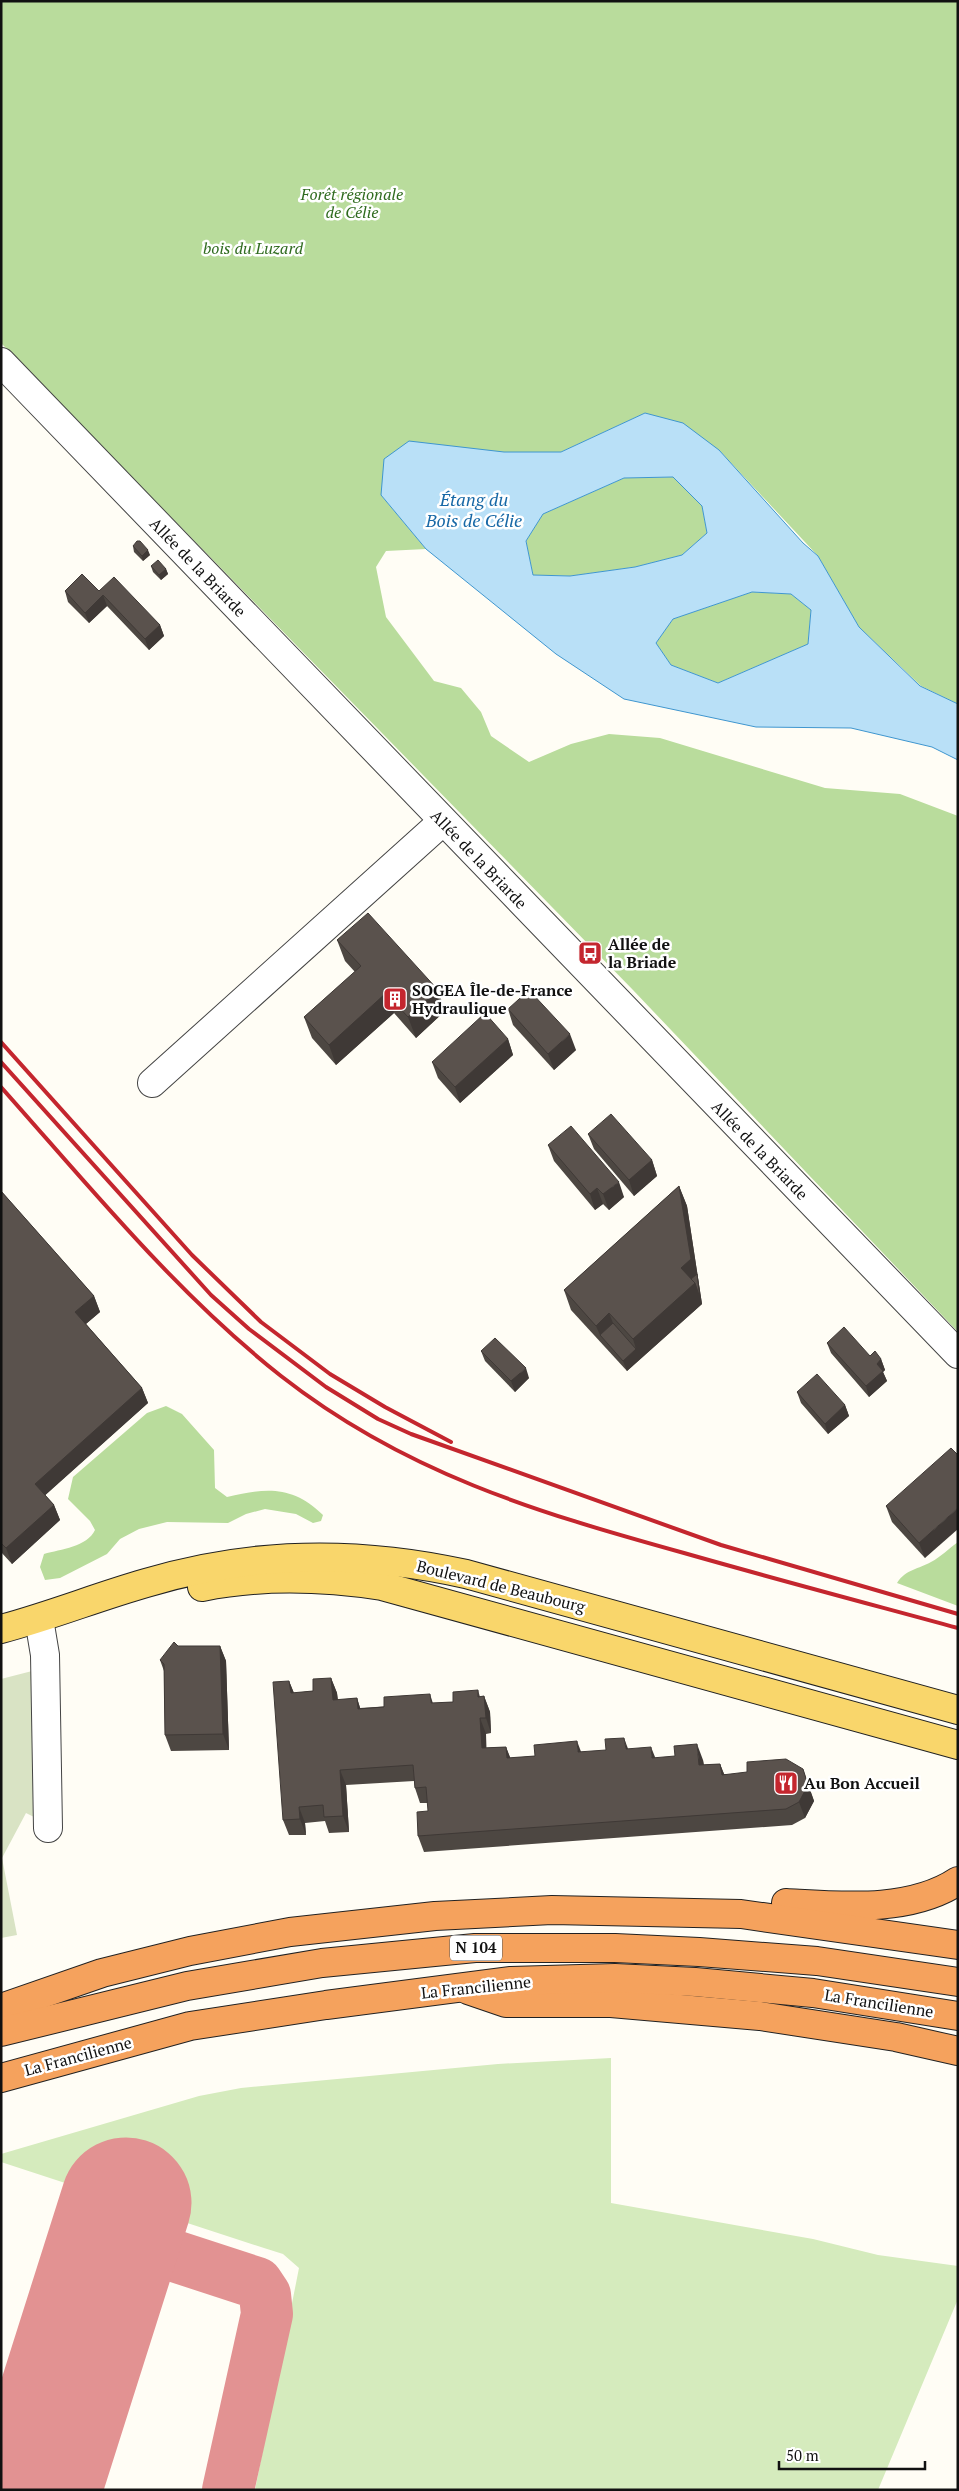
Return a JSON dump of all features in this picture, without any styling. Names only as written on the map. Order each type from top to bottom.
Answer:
[{"type":"highway","points":[[741,1914],[772,1903],[858,1904],[918,1899],[938,1893],[958,1881]]},
{"type":"highway","points":[[1,2008],[102,1973],[190,1951],[290,1932],[435,1916],[552,1910],[741,1914],[958,1945]]},
{"type":"highway","name":"La Francilienne","points":[[1,2032],[187,1986],[322,1964],[475,1948],[615,1948],[818,1960],[958,1982]]},
{"type":"highway","name":"La Francilienne","points":[[1,2078],[190,2026],[326,2004],[520,1981],[615,1978],[677,1982],[813,1993],[958,2016]]},
{"type":"highway","points":[[462,1988],[506,2003],[611,2003],[760,2016],[896,2037],[958,2051]]},
{"type":"main road","name":"Boulevard de Beaubourg","points":[[1,1629],[39,1619],[146,1583],[207,1568],[250,1560],[289,1557],[374,1558],[429,1566],[466,1574],[958,1710]]},
{"type":"main road","name":"Boulevard de Beaubourg","points":[[39,1619],[103,1610],[217,1584],[272,1579],[345,1580],[416,1594],[958,1745]]},
{"type":"street","name":"Allée de la Briarde","points":[[1,362],[442,822],[958,1354]]},
{"type":"street","points":[[152,1083],[442,822]]},
{"type":"street","points":[[39,1619],[45,1655],[48,1828]]},
{"type":"green space","name":"bois du Luzard","points":[[1,1],[958,1],[958,704],[921,686],[859,627],[818,556],[719,450],[645,413],[561,452],[504,452],[381,495],[426,549],[386,551],[376,567],[386,617],[434,681],[461,688],[481,712],[491,736],[529,762],[571,744],[609,734],[660,738],[825,788],[900,794],[958,816],[958,1332],[633,990],[1,343]]},
{"type":"green space","points":[[673,477],[702,506],[707,533],[682,555],[635,567],[570,576],[533,575],[526,541],[543,514],[624,478]]},
{"type":"green space","points":[[752,592],[791,594],[811,610],[808,644],[718,683],[671,665],[656,643],[673,619]]},
{"type":"green space","points":[[166,1406],[182,1414],[214,1450],[215,1488],[227,1497],[254,1492],[278,1491],[300,1498],[312,1505],[323,1515],[321,1521],[313,1523],[296,1514],[265,1509],[246,1514],[228,1523],[167,1522],[139,1529],[120,1539],[107,1554],[60,1578],[45,1580],[40,1567],[44,1554],[80,1544],[91,1536],[95,1530],[90,1521],[68,1499],[73,1477],[147,1413]]},
{"type":"green space","points":[[958,1542],[958,1606],[897,1583],[904,1575],[935,1560]]},
{"type":"green space","points":[[36,1670],[40,1817],[34,1817],[26,1813],[2,1858],[17,1935],[1,1938],[1,1679]]},
{"type":"green space","points":[[611,2058],[611,2203],[813,2239],[878,2255],[958,2266],[958,2299],[878,2490],[255,2490],[299,2268],[283,2254],[1,2162],[1,2154],[199,2096],[241,2088],[498,2064]]},
{"type":"water","name":"Étang du Bois de Célie","points":[[645,413],[683,423],[719,450],[803,543],[818,556],[859,627],[920,686],[958,704],[958,760],[932,747],[851,728],[756,727],[624,699],[556,654],[426,549],[381,495],[384,459],[409,441],[504,452],[561,452]],"holes":[[[673,477],[702,506],[707,533],[682,555],[635,567],[570,576],[533,575],[526,541],[543,514],[624,478]],[[752,592],[791,594],[811,610],[808,644],[718,683],[671,665],[656,643],[673,619]]]},
{"type":"building","points":[[137,541],[140,541],[148,550],[142,556],[133,546]]},
{"type":"building","points":[[158,560],[166,569],[159,575],[151,566]]},
{"type":"building","points":[[82,574],[99,591],[114,577],[160,625],[145,639],[103,595],[85,613],[65,591]]},
{"type":"building","points":[[368,913],[438,990],[408,1017],[386,993],[329,1045],[304,1017],[361,966],[337,940]]},
{"type":"building","points":[[529,990],[570,1034],[548,1054],[508,1009]]},
{"type":"building","points":[[485,1013],[508,1039],[455,1087],[432,1062]]},
{"type":"building","points":[[611,1114],[652,1160],[629,1180],[588,1134]]},
{"type":"building","points":[[571,1126],[619,1182],[603,1194],[597,1188],[590,1194],[548,1145]]},
{"type":"building","points":[[679,1186],[691,1259],[681,1268],[695,1283],[633,1339],[609,1313],[596,1326],[564,1290]]},
{"type":"building","points":[[1,1191],[94,1296],[75,1312],[142,1388],[35,1484],[54,1505],[6,1548],[1,1543]]},
{"type":"building","points":[[697,1274],[700,1298],[695,1283],[691,1279]]},
{"type":"building","points":[[613,1323],[636,1349],[623,1361],[600,1335]]},
{"type":"building","points":[[844,1327],[870,1356],[875,1351],[881,1359],[877,1364],[883,1371],[866,1386],[827,1343]]},
{"type":"building","points":[[495,1338],[526,1368],[511,1381],[481,1351]]},
{"type":"building","points":[[817,1374],[845,1405],[825,1424],[797,1392]]},
{"type":"building","points":[[951,1448],[958,1455],[958,1508],[919,1543],[886,1506]]},
{"type":"building","points":[[174,1642],[178,1646],[220,1646],[223,1734],[165,1735],[164,1664],[160,1660]]},
{"type":"building","points":[[331,1678],[333,1700],[357,1698],[358,1709],[384,1707],[384,1697],[430,1694],[431,1703],[453,1702],[453,1692],[478,1690],[478,1697],[484,1696],[486,1718],[480,1718],[482,1748],[506,1747],[507,1758],[535,1756],[534,1745],[577,1741],[578,1752],[606,1750],[605,1739],[624,1738],[626,1749],[651,1747],[652,1758],[675,1756],[674,1746],[697,1744],[699,1765],[720,1764],[722,1775],[747,1772],[747,1762],[786,1759],[803,1769],[808,1785],[799,1802],[786,1809],[418,1836],[417,1812],[428,1811],[426,1787],[415,1788],[413,1765],[340,1770],[343,1816],[324,1817],[323,1805],[299,1807],[300,1819],[283,1820],[273,1682],[289,1681],[291,1693],[313,1691],[313,1679]]},
{"type":"taxiway","points":[[116,2237],[257,2283],[265,2295],[267,2314],[228,2490]]},
{"type":"runway","points":[[35,2490],[126,2203]]},
{"type":"railway","points":[[1,1042],[192,1255],[261,1322],[330,1374],[385,1407],[451,1442]]},
{"type":"railway","points":[[1,1062],[211,1295],[249,1329],[326,1387],[378,1419],[411,1434],[721,1545],[958,1614]]},
{"type":"railway","points":[[1,1087],[101,1201],[205,1310],[281,1376],[328,1410],[375,1439],[424,1464],[473,1485],[524,1505],[576,1522],[958,1628]]},
{"type":"place","name":"Allée de la Briade","points":[[590,953]]},
{"type":"place","name":"SOGEA Île-de-France Hydraulique","points":[[395,999]]},
{"type":"place","name":"Au Bon Accueil","points":[[786,1783]]},
{"type":"park label","name":"Forêt régionale de Célie","points":[[352,203]]}]
